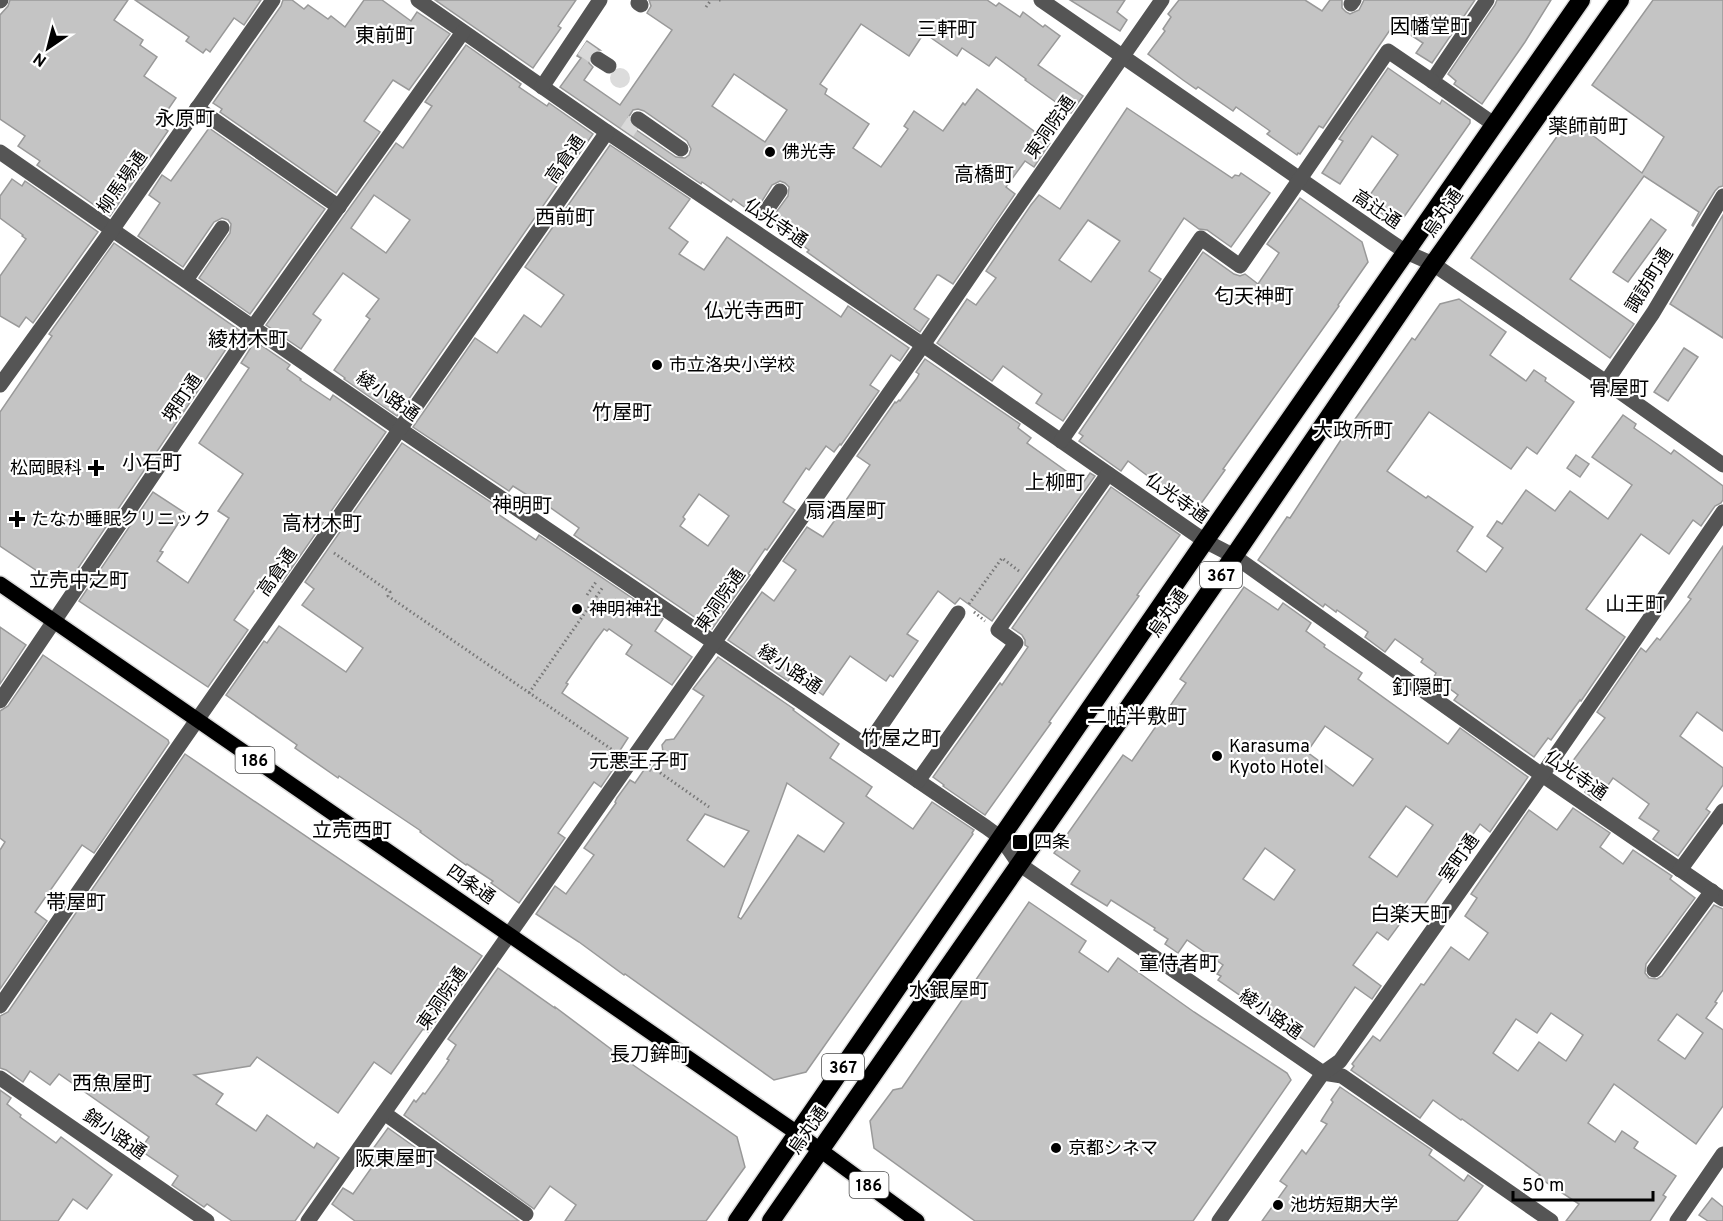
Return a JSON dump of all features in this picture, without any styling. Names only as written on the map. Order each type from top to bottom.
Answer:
[{"type":"highway","name":"烏丸通","points":[[736,1221],[1204,541],[1581,0]]},
{"type":"highway","name":"烏丸通","points":[[771,1221],[1234,556],[1433,264],[1620,0]]},
{"type":"main road","name":"四条通","points":[[0,584],[820,1149],[917,1221]]},
{"type":"street","name":"柳馬場通","points":[[0,385],[273,0]]},
{"type":"street","points":[[418,0],[542,87],[577,45],[600,0]]},
{"type":"street","name":"高辻通","points":[[1041,0],[1300,180],[1406,252],[1433,264],[1723,465]]},
{"type":"street","name":"東洞院通","points":[[308,1221],[511,935],[1162,0]]},
{"type":"street","points":[[1432,81],[1487,0]]},
{"type":"street","name":"堺町通","points":[[0,701],[254,327],[464,32]]},
{"type":"street","points":[[1061,441],[1201,238],[1240,266],[1388,51],[1495,125]]},
{"type":"street","name":"仏光寺通","points":[[542,87],[607,132],[633,126],[923,345],[1204,541],[1234,556],[1542,775],[1718,895]]},
{"type":"street","points":[[197,108],[339,207]]},
{"type":"street","points":[[633,126],[681,148]]},
{"type":"street","name":"高倉通","points":[[0,1005],[607,132]]},
{"type":"street","name":"綾小路通","points":[[0,152],[401,429],[918,780],[1001,838],[1019,864],[1323,1073],[1342,1076],[1551,1221]]},
{"type":"street","points":[[760,221],[780,191]]},
{"type":"street","name":"諏訪町通","points":[[1606,382],[1653,313],[1723,196]]},
{"type":"street","points":[[186,280],[222,228]]},
{"type":"street","points":[[918,780],[1016,643],[998,630],[1108,474]]},
{"type":"street","name":"室町通","points":[[1219,1221],[1323,1073],[1340,1061],[1542,775],[1723,512]]},
{"type":"street","points":[[867,746],[958,613]]},
{"type":"street","points":[[1680,870],[1723,811]]},
{"type":"street","points":[[1654,970],[1718,895]]},
{"type":"street","name":"錦小路通","points":[[0,1078],[207,1221]]},
{"type":"street","points":[[384,1113],[526,1214]]},
{"type":"street","points":[[1677,1221],[1723,1154]]},
{"type":"path","points":[[706,7],[711,0]]},
{"type":"path","points":[[321,544],[390,592],[388,596],[529,693],[709,807]]},
{"type":"path","points":[[998,630],[967,607],[1002,558],[1033,580]]},
{"type":"path","points":[[529,693],[613,573]]},
{"type":"shaded area","points":[[620,68],[627,71],[630,78],[627,85],[620,88],[613,85],[610,78],[613,71]]},
{"type":"building","points":[[10,0],[128,0],[114,20],[143,40],[140,45],[157,57],[144,76],[176,98],[158,124],[168,131],[110,216],[37,165],[40,161],[18,146],[25,136],[0,119],[0,15]]},
{"type":"building","points":[[135,0],[261,0],[244,25],[234,18],[210,52],[206,49],[203,53],[186,41],[189,37]]},
{"type":"building","points":[[283,0],[292,0],[304,9],[308,5],[328,19],[331,16],[345,27],[364,0],[382,0],[411,21],[417,12],[450,34],[409,90],[393,80],[364,121],[380,132],[336,193],[220,112],[222,109],[213,103]]},
{"type":"building","points":[[435,0],[576,0],[558,26],[561,28],[533,68]]},
{"type":"building","points":[[649,0],[987,0],[996,6],[999,3],[1020,17],[1023,12],[1060,36],[1038,65],[1083,96],[1071,113],[996,57],[989,66],[962,48],[957,56],[924,33],[909,56],[861,24],[820,84],[827,89],[825,94],[869,124],[853,148],[881,167],[908,129],[904,126],[914,111],[943,131],[963,103],[965,105],[977,89],[1050,143],[1034,167],[1025,161],[1006,187],[1015,194],[953,284],[937,275],[914,309],[929,319],[920,332],[807,252],[809,250],[769,222],[788,196],[789,187],[785,183],[780,181],[772,185],[754,214],[733,199],[731,202],[702,182],[701,184],[560,87],[581,58],[577,56],[587,41],[600,50],[594,50],[590,54],[589,63],[593,67],[584,80],[620,105],[672,30],[647,13],[651,6]],"holes":[[[734,74],[787,110],[765,142],[712,106]],[[638,109],[687,141],[691,149],[689,155],[685,158],[676,157],[632,127],[628,118],[633,110]]]},
{"type":"building","points":[[1070,0],[1125,0],[1117,12],[1127,20],[1120,31]]},
{"type":"building","points":[[1179,0],[1305,0],[1322,11],[1330,0],[1342,0],[1342,8],[1350,14],[1359,10],[1364,0],[1475,0],[1432,63],[1416,53],[1423,43],[1394,24],[1323,128],[1319,126],[1297,155],[1267,134],[1270,131],[1236,107],[1233,111],[1198,87],[1196,89],[1148,54],[1165,31],[1163,29],[1171,17],[1168,14]]},
{"type":"building","points":[[1497,0],[1551,0],[1482,104],[1454,84],[1456,81],[1448,74]]},
{"type":"building","points":[[1653,0],[1723,0],[1723,186],[1715,191],[1693,226],[1699,212],[1644,176],[1570,279],[1634,324],[1610,358],[1471,258],[1570,118],[1642,173],[1664,137],[1592,85]]},
{"type":"building","points":[[466,45],[521,84],[519,87],[547,106],[549,103],[593,134],[397,416],[334,370],[370,319],[366,316],[379,299],[343,273],[313,314],[321,320],[301,349],[266,325],[396,143],[403,148],[432,106],[425,102]],"holes":[[[374,195],[410,220],[386,253],[351,228]]]},
{"type":"building","points":[[1388,68],[1440,104],[1442,100],[1470,120],[1470,123],[1404,217],[1394,209],[1388,218],[1365,202],[1398,155],[1372,136],[1340,184],[1322,173],[1343,141],[1339,139]]},
{"type":"building","points":[[1127,108],[1232,178],[1241,173],[1270,193],[1231,247],[1207,230],[1199,229],[1184,218],[1149,271],[1161,279],[1063,421],[1036,403],[1042,394],[1003,366],[992,381],[937,343],[967,299],[976,305],[996,278],[986,271],[1039,195],[1060,209]],"holes":[[[1088,220],[1120,241],[1091,282],[1059,260]]]},
{"type":"building","points":[[209,128],[325,209],[250,314],[199,278],[230,233],[231,224],[228,220],[222,218],[214,222],[183,267],[138,236],[160,203],[149,195],[162,175],[171,181]]},
{"type":"building","points":[[610,145],[690,199],[669,228],[688,242],[679,254],[704,270],[727,237],[841,317],[848,306],[909,348],[900,361],[891,355],[870,385],[879,391],[841,445],[834,452],[826,446],[809,470],[806,468],[783,502],[795,510],[767,550],[765,549],[748,574],[750,575],[712,629],[574,535],[579,528],[541,501],[540,503],[513,486],[509,491],[413,427],[475,338],[497,353],[524,315],[541,327],[564,295],[525,267]],"holes":[[[699,494],[729,516],[708,546],[680,526],[685,519],[683,517]]]},
{"type":"building","points":[[12,179],[22,186],[25,181],[98,232],[33,323],[26,317],[19,327],[0,316],[0,276],[26,239],[0,218],[0,196]]},
{"type":"building","points":[[1300,198],[1362,242],[1368,262],[1195,512],[1128,461],[1121,471],[1079,441],[1083,436],[1079,433],[1203,252],[1234,274],[1240,276],[1245,274],[1258,284],[1279,253],[1267,244]]},
{"type":"building","points":[[1723,215],[1723,338],[1670,304]]},
{"type":"building","points":[[1651,219],[1666,230],[1628,282],[1613,272]]},
{"type":"building","points":[[114,243],[239,330],[64,589],[0,546],[0,412],[52,336],[49,334]]},
{"type":"building","points":[[1459,299],[1506,332],[1490,355],[1526,381],[1534,370],[1574,402],[1537,454],[1527,447],[1511,469],[1429,412],[1387,471],[1473,527],[1457,551],[1486,572],[1503,548],[1487,536],[1497,521],[1502,524],[1526,490],[1555,511],[1570,491],[1608,519],[1632,485],[1592,457],[1623,415],[1636,424],[1634,428],[1671,454],[1674,450],[1723,486],[1721,503],[1715,506],[1701,526],[1693,520],[1669,554],[1641,534],[1586,609],[1625,637],[1581,701],[1551,740],[1548,738],[1534,757],[1454,700],[1458,695],[1434,677],[1436,673],[1421,662],[1423,659],[1395,639],[1385,652],[1365,637],[1368,632],[1337,610],[1336,612],[1325,604],[1323,607],[1258,560],[1287,517],[1290,518],[1346,432],[1412,338],[1415,340],[1440,304]]},
{"type":"building","points":[[255,341],[290,365],[287,369],[300,380],[330,400],[333,395],[386,432],[282,582],[272,575],[262,590],[257,587],[234,620],[248,630],[208,687],[79,601],[153,492],[185,513],[160,551],[163,552],[157,561],[188,583],[229,518],[218,511],[243,474],[199,443],[249,368],[241,363]]},
{"type":"building","points":[[1684,348],[1698,357],[1668,401],[1654,392]]},
{"type":"building","points":[[925,359],[1020,424],[1018,428],[1031,438],[1027,443],[1083,483],[1090,473],[1095,476],[992,621],[960,598],[955,604],[938,591],[907,634],[918,641],[893,677],[890,675],[886,681],[850,656],[823,695],[793,674],[788,681],[728,640],[762,592],[774,601],[796,570],[783,561],[807,527],[823,537],[842,510],[840,509],[870,465],[857,456],[895,402],[900,401],[917,378],[919,374],[916,372]]},
{"type":"building","points":[[402,443],[498,507],[495,512],[536,540],[539,535],[663,619],[655,631],[692,657],[672,685],[626,654],[632,645],[609,629],[607,631],[604,629],[595,641],[566,683],[568,684],[562,693],[628,738],[611,767],[614,768],[601,787],[594,782],[558,833],[565,838],[519,903],[491,883],[493,881],[466,865],[421,831],[295,748],[297,745],[226,695],[264,641],[267,643],[279,626],[346,672],[363,648],[302,605],[314,589],[305,582]]},
{"type":"building","points":[[1576,455],[1589,464],[1580,477],[1567,468]]},
{"type":"building","points":[[1111,487],[1180,535],[985,815],[933,777],[1028,647],[1022,635],[1012,628]]},
{"type":"building","points":[[1723,546],[1723,731],[1697,712],[1680,736],[1723,768],[1723,785],[1706,809],[1710,812],[1678,856],[1653,839],[1659,831],[1639,818],[1649,804],[1613,778],[1597,801],[1585,792],[1589,786],[1566,770],[1605,718],[1597,712],[1641,648],[1646,652],[1657,638],[1660,640],[1691,599],[1688,597]]},
{"type":"building","points":[[1244,587],[1278,610],[1283,603],[1311,623],[1306,631],[1325,645],[1324,647],[1362,673],[1358,679],[1448,744],[1460,728],[1528,777],[1490,832],[1480,824],[1417,915],[1410,910],[1388,940],[1377,932],[1353,965],[1381,986],[1372,999],[1355,987],[1314,1047],[1218,980],[1221,976],[1217,974],[1223,965],[1187,940],[1178,953],[1165,944],[1168,939],[1154,930],[1155,928],[1111,900],[1107,906],[1071,884],[1080,871],[1054,853],[1123,755],[1132,761],[1186,683],[1180,679]],"holes":[[[1325,726],[1373,759],[1353,786],[1307,752]],[[1406,806],[1433,825],[1397,877],[1369,857]],[[1265,848],[1295,870],[1274,900],[1243,879]]]},
{"type":"building","points":[[0,627],[26,645],[0,684]]},
{"type":"building","points":[[43,655],[168,740],[169,743],[94,853],[82,845],[35,912],[47,921],[0,989],[0,850],[5,842],[0,838],[0,711],[8,706]]},
{"type":"building","points":[[718,657],[794,709],[839,744],[830,758],[872,787],[866,796],[913,829],[932,802],[974,830],[806,1072],[774,1080],[536,914],[555,886],[566,894],[594,855],[584,848],[616,803],[617,798],[630,780],[635,783],[646,767],[650,771],[663,752],[662,745],[666,740],[674,739],[704,696],[693,689]],"holes":[[[787,783],[844,823],[824,852],[798,835],[741,919],[738,917]],[[705,814],[749,831],[724,867],[687,840]]]},
{"type":"building","points":[[185,754],[482,956],[428,1032],[423,1029],[391,1074],[374,1062],[338,1113],[257,1057],[250,1066],[194,1075],[223,1094],[216,1104],[256,1131],[267,1115],[314,1148],[317,1143],[339,1158],[295,1221],[232,1221],[207,1204],[204,1207],[172,1185],[178,1176],[140,1150],[149,1137],[59,1074],[50,1085],[30,1071],[23,1082],[0,1068],[0,1016],[8,1012]]},
{"type":"building","points":[[1573,808],[1610,833],[1600,847],[1623,864],[1633,850],[1672,876],[1670,879],[1695,898],[1646,964],[1645,973],[1649,978],[1657,979],[1662,976],[1714,905],[1723,909],[1723,990],[1706,1018],[1723,1030],[1723,1106],[1696,1144],[1614,1084],[1588,1123],[1615,1142],[1622,1131],[1638,1142],[1634,1148],[1676,1176],[1663,1195],[1666,1197],[1650,1221],[1566,1221],[1579,1204],[1538,1177],[1540,1175],[1462,1119],[1433,1100],[1420,1118],[1351,1070],[1354,1066],[1352,1064],[1373,1036],[1380,1041],[1451,947],[1469,960],[1488,933],[1465,916],[1477,898],[1471,894],[1529,810],[1557,830]],"holes":[[[1551,1013],[1583,1035],[1566,1061],[1539,1042],[1518,1071],[1493,1053],[1516,1019],[1537,1033]],[[1677,1014],[1703,1033],[1685,1059],[1658,1040]]]},
{"type":"building","points":[[1029,902],[1086,941],[1079,952],[1108,972],[1118,958],[1194,1012],[1287,1073],[1291,1080],[1193,1221],[975,1221],[874,1148],[870,1121],[893,1090],[902,1088]]},
{"type":"building","points":[[498,968],[737,1137],[745,1167],[706,1221],[565,1221],[576,1205],[550,1186],[534,1209],[404,1115],[414,1100],[416,1102],[423,1093],[425,1094],[449,1060],[447,1059],[456,1045],[448,1039]]},
{"type":"building","points":[[1340,1087],[1432,1150],[1429,1155],[1464,1181],[1468,1175],[1483,1186],[1457,1221],[1262,1221],[1287,1186],[1280,1181],[1302,1150],[1306,1154],[1327,1124],[1321,1121]]},
{"type":"building","points":[[0,1090],[11,1098],[7,1104],[21,1115],[20,1117],[56,1143],[61,1137],[112,1175],[87,1209],[73,1199],[58,1221],[0,1221]]},
{"type":"building","points":[[388,1128],[519,1221],[355,1221],[332,1204],[343,1188],[353,1194],[372,1167],[364,1161]]},
{"type":"building","points":[[1712,1198],[1723,1207],[1723,1221],[1708,1221],[1699,1215]]},
{"type":"tunnel","points":[[582,48],[598,59]]},
{"type":"tunnel","points":[[627,132],[635,120]]},
{"type":"place","name":"佛光寺","points":[[770,152]]},
{"type":"place","name":"市立洛央小学校","points":[[657,365]]},
{"type":"place","name":"松岡眼科","points":[[96,468]]},
{"type":"place","name":"たなか睡眠クリニック","points":[[17,519]]},
{"type":"place","name":"神明神社","points":[[577,609]]},
{"type":"place","name":"Karasuma Kyoto Hotel","points":[[1217,756]]},
{"type":"place","name":"四条","points":[[1020,842]]},
{"type":"place","name":"京都シネマ","points":[[1056,1148]]},
{"type":"place","name":"池坊短期大学","points":[[1278,1205]]},
{"type":"district","name":"因幡堂町","points":[[1430,26]]},
{"type":"district","name":"三軒町","points":[[947,29]]},
{"type":"district","name":"東前町","points":[[385,35]]},
{"type":"district","name":"永原町","points":[[185,118]]},
{"type":"district","name":"薬師前町","points":[[1588,126]]},
{"type":"district","name":"高橋町","points":[[984,174]]},
{"type":"district","name":"西前町","points":[[565,217]]},
{"type":"district","name":"匂天神町","points":[[1254,296]]},
{"type":"district","name":"仏光寺西町","points":[[754,310]]},
{"type":"district","name":"綾材木町","points":[[248,339]]},
{"type":"district","name":"骨屋町","points":[[1619,388]]},
{"type":"district","name":"竹屋町","points":[[622,412]]},
{"type":"district","name":"大政所町","points":[[1353,430]]},
{"type":"district","name":"小石町","points":[[152,462]]},
{"type":"district","name":"上柳町","points":[[1055,482]]},
{"type":"district","name":"神明町","points":[[522,505]]},
{"type":"district","name":"扇酒屋町","points":[[846,510]]},
{"type":"district","name":"高材木町","points":[[322,523]]},
{"type":"district","name":"立売中之町","points":[[79,580]]},
{"type":"district","name":"山王町","points":[[1635,604]]},
{"type":"district","name":"釘隠町","points":[[1422,687]]},
{"type":"district","name":"二帖半敷町","points":[[1137,716]]},
{"type":"district","name":"竹屋之町","points":[[901,738]]},
{"type":"district","name":"元悪王子町","points":[[639,761]]},
{"type":"district","name":"立売西町","points":[[352,830]]},
{"type":"district","name":"帯屋町","points":[[76,902]]},
{"type":"district","name":"白楽天町","points":[[1410,914]]},
{"type":"district","name":"童侍者町","points":[[1179,963]]},
{"type":"district","name":"水銀屋町","points":[[949,990]]},
{"type":"district","name":"長刀鉾町","points":[[650,1054]]},
{"type":"district","name":"西魚屋町","points":[[112,1083]]},
{"type":"district","name":"阪東屋町","points":[[395,1158]]}]
